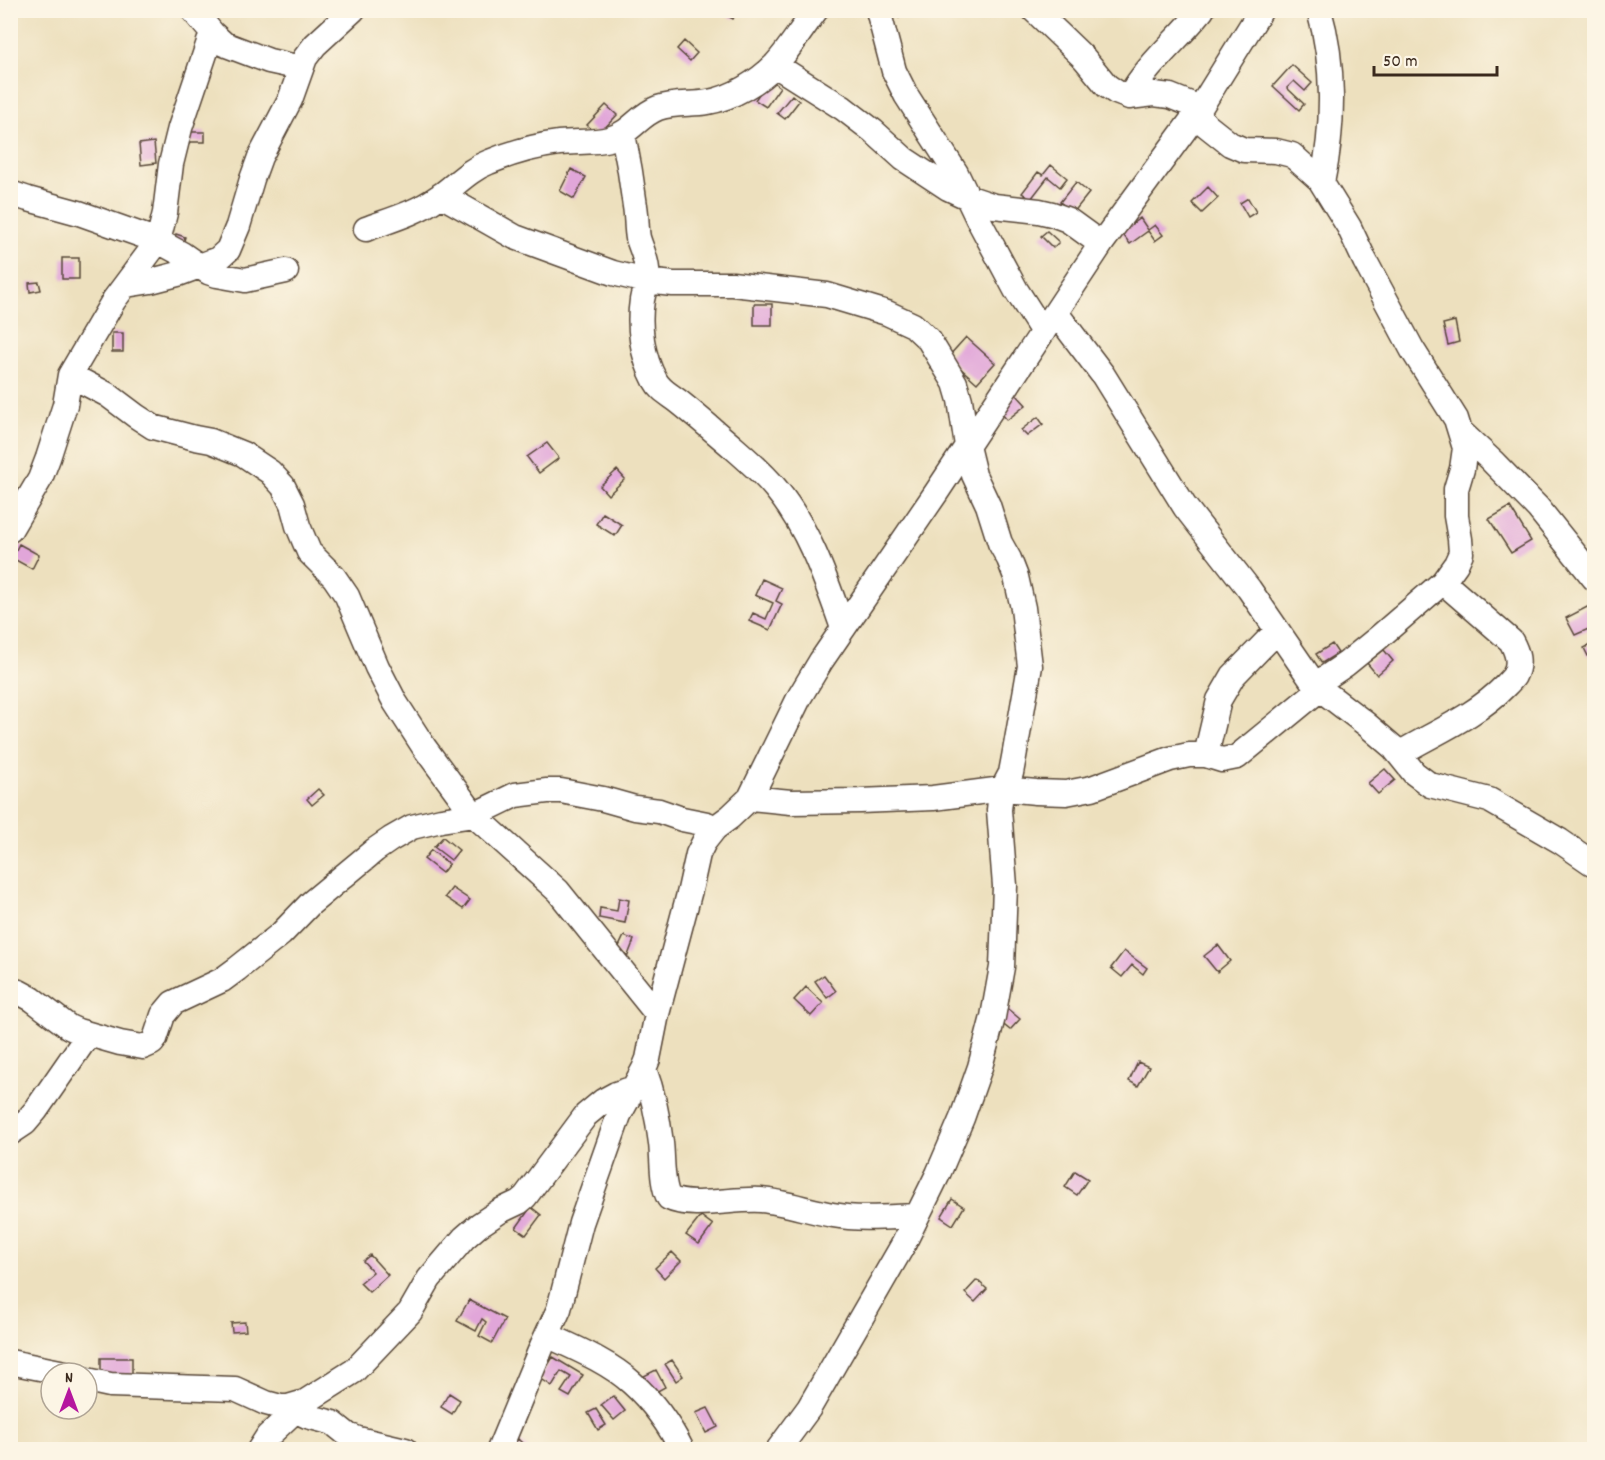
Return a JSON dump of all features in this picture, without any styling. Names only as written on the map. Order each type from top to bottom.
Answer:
[{"type":"street","points":[[193,10],[224,44],[269,61],[301,66]]},
{"type":"street","points":[[126,285],[164,278],[218,259],[228,250],[260,157],[290,100],[301,66],[315,45],[353,10]]},
{"type":"street","points":[[366,229],[412,212],[441,195],[463,176],[490,161],[528,149],[560,143],[609,139],[623,134],[656,108],[708,102],[744,89],[775,65],[816,10]]},
{"type":"street","points":[[878,10],[894,71],[906,95],[956,173],[1017,290],[1102,375],[1185,507],[1249,589],[1318,687],[1366,724],[1399,754],[1414,773],[1430,785],[1489,800],[1560,841],[1592,863]]},
{"type":"street","points":[[750,798],[791,802],[860,801],[933,798],[1003,789],[1066,793],[1092,788],[1170,759],[1189,755],[1206,755],[1222,760],[1237,757],[1443,582],[1456,564],[1461,552],[1456,516],[1456,489],[1465,448],[1461,432],[1456,419],[1412,349],[1349,228],[1322,183],[1292,155],[1276,151],[1244,150],[1230,144],[1206,125],[1199,111],[1170,96],[1154,94],[1129,97],[1116,92],[1107,86],[1084,57],[1034,10]]},
{"type":"street","points":[[1129,97],[1149,67],[1202,10]]},
{"type":"street","points":[[499,1449],[559,1309],[581,1223],[619,1115],[639,1079],[651,1046],[698,854],[704,842],[715,828],[750,798],[800,696],[843,628],[1101,244],[1199,111],[1262,10]]},
{"type":"street","points":[[1319,10],[1331,84],[1328,155],[1322,183]]},
{"type":"street","points":[[10,530],[40,479],[59,425],[70,375],[102,320],[158,240],[165,213],[171,164],[180,128],[212,33]]},
{"type":"street","points":[[775,65],[843,108],[904,159],[967,197],[994,206],[1052,214],[1068,220],[1101,244]]},
{"type":"street","points":[[623,134],[636,208],[638,237],[646,267],[641,333],[654,379],[665,393],[677,400],[734,448],[776,489],[810,543],[843,628]]},
{"type":"street","points":[[10,193],[79,213],[158,240],[208,273],[245,280],[286,271]]},
{"type":"street","points":[[441,195],[515,237],[605,270],[646,281],[673,284],[732,284],[827,295],[887,314],[913,325],[929,340],[955,383],[974,475],[988,505],[1000,543],[1017,577],[1030,666],[1011,773],[1000,797],[1005,886],[1002,967],[993,1017],[980,1067],[962,1118],[938,1174],[903,1245],[809,1408],[778,1449]]},
{"type":"street","points":[[70,375],[108,395],[153,427],[211,441],[243,454],[270,472],[283,486],[292,504],[304,543],[309,552],[334,577],[346,596],[368,648],[395,702],[424,747],[474,815],[558,891],[657,1014]]},
{"type":"street","points":[[1461,432],[1538,508],[1594,578]]},
{"type":"street","points":[[1399,754],[1458,721],[1499,692],[1514,676],[1519,660],[1511,641],[1443,582]]},
{"type":"street","points":[[1206,755],[1220,700],[1226,688],[1233,676],[1277,631]]},
{"type":"street","points":[[10,990],[32,999],[69,1027],[88,1035],[120,1043],[147,1046],[155,1039],[163,1015],[172,1003],[222,980],[237,969],[281,934],[311,903],[391,838],[412,827],[423,823],[474,815],[515,795],[547,790],[659,811],[715,828]]},
{"type":"street","points":[[10,1133],[25,1123],[36,1110],[88,1035]]},
{"type":"street","points":[[639,1079],[652,1091],[663,1160],[664,1186],[669,1198],[679,1202],[763,1200],[855,1218],[916,1216]]},
{"type":"street","points":[[259,1449],[296,1406],[354,1371],[410,1312],[429,1279],[464,1238],[479,1225],[525,1197],[586,1115],[603,1101],[639,1079]]},
{"type":"street","points":[[547,1335],[601,1361],[631,1382],[656,1409],[682,1449]]},
{"type":"street","points":[[10,1362],[39,1368]]},
{"type":"street","points":[[99,1383],[110,1385],[235,1389],[266,1403],[296,1406],[307,1416],[333,1423],[358,1440],[405,1449]]},
{"type":"building","points":[[721,10],[737,10],[733,19],[720,12]]},
{"type":"building","points":[[893,10],[908,10],[899,18]]},
{"type":"building","points":[[684,41],[697,53],[690,61],[677,49]]},
{"type":"building","points":[[1292,65],[1312,83],[1305,91],[1294,81],[1287,88],[1304,104],[1299,110],[1273,86]]},
{"type":"building","points":[[769,79],[780,87],[766,107],[755,100]]},
{"type":"building","points":[[792,95],[799,101],[785,119],[777,113]]},
{"type":"building","points":[[606,105],[617,115],[598,135],[587,125]]},
{"type":"building","points":[[187,132],[205,132],[205,142],[187,142]]},
{"type":"building","points":[[154,142],[156,163],[141,165],[139,144]]},
{"type":"building","points":[[1051,165],[1067,178],[1060,187],[1048,177],[1031,199],[1022,193],[1038,172],[1043,175]]},
{"type":"building","points":[[571,169],[586,177],[574,199],[560,191]]},
{"type":"building","points":[[1076,182],[1089,193],[1073,213],[1060,202]]},
{"type":"building","points":[[1208,187],[1218,198],[1202,213],[1192,203]]},
{"type":"building","points":[[1248,198],[1256,212],[1248,217],[1240,203]]},
{"type":"building","points":[[1140,218],[1148,230],[1155,225],[1163,235],[1155,241],[1148,231],[1130,244],[1121,232]]},
{"type":"building","points":[[1047,231],[1059,242],[1053,248],[1041,236]]},
{"type":"building","points":[[176,234],[185,237],[181,251],[172,248]]},
{"type":"building","points":[[62,258],[79,258],[79,279],[62,279]]},
{"type":"building","points":[[39,282],[41,290],[30,292],[29,283]]},
{"type":"building","points":[[754,304],[772,304],[772,325],[754,325]]},
{"type":"building","points":[[1455,321],[1459,342],[1448,345],[1443,324]]},
{"type":"building","points":[[112,333],[123,333],[123,352],[112,352]]},
{"type":"building","points":[[966,337],[995,363],[977,383],[948,357]]},
{"type":"building","points":[[1016,394],[1026,405],[1007,420],[998,409]]},
{"type":"building","points":[[1038,417],[1043,424],[1027,436],[1021,430]]},
{"type":"building","points":[[547,443],[559,458],[539,473],[527,457]]},
{"type":"building","points":[[617,470],[625,479],[608,495],[600,486]]},
{"type":"building","points":[[1510,507],[1531,541],[1511,553],[1489,519]]},
{"type":"building","points":[[603,513],[622,525],[615,536],[596,524]]},
{"type":"building","points":[[19,544],[39,555],[32,569],[12,558]]},
{"type":"building","points":[[762,579],[782,588],[776,601],[782,604],[770,630],[749,621],[753,613],[766,619],[773,603],[755,595]]},
{"type":"building","points":[[1591,605],[1594,612],[1594,630],[1593,627],[1575,635],[1566,618]]},
{"type":"building","points":[[1594,643],[1594,653],[1588,656],[1584,648]]},
{"type":"building","points":[[1332,644],[1338,653],[1322,663],[1316,654]]},
{"type":"building","points":[[1384,650],[1393,661],[1377,675],[1367,663]]},
{"type":"building","points":[[1385,769],[1395,780],[1378,794],[1368,783]]},
{"type":"building","points":[[318,789],[324,795],[312,805],[307,799]]},
{"type":"building","points":[[443,837],[459,850],[451,860],[434,847]]},
{"type":"building","points":[[431,850],[449,864],[442,873],[424,859]]},
{"type":"building","points":[[452,888],[470,900],[463,909],[445,897]]},
{"type":"building","points":[[619,898],[629,900],[625,923],[599,918],[600,908],[617,911]]},
{"type":"building","points":[[624,936],[634,940],[627,958],[616,953]]},
{"type":"building","points":[[1218,945],[1230,961],[1217,972],[1204,956]]},
{"type":"building","points":[[1124,951],[1147,968],[1143,974],[1132,965],[1122,977],[1111,968]]},
{"type":"building","points":[[824,975],[836,991],[827,998],[815,981]]},
{"type":"building","points":[[806,987],[823,1003],[811,1016],[794,1000]]},
{"type":"building","points":[[1003,1005],[1020,1019],[1010,1030],[994,1017]]},
{"type":"building","points":[[1138,1062],[1149,1067],[1138,1086],[1129,1081]]},
{"type":"building","points":[[1075,1171],[1088,1179],[1077,1195],[1065,1187]]},
{"type":"building","points":[[952,1199],[964,1207],[953,1225],[941,1217]]},
{"type":"building","points":[[531,1207],[541,1215],[526,1235],[516,1228]]},
{"type":"building","points":[[701,1216],[713,1225],[699,1244],[686,1235]]},
{"type":"building","points":[[672,1252],[681,1261],[664,1278],[655,1268]]},
{"type":"building","points":[[370,1255],[388,1275],[369,1292],[360,1283],[373,1272],[363,1261]]},
{"type":"building","points":[[977,1280],[987,1289],[975,1302],[965,1293]]},
{"type":"building","points":[[469,1300],[505,1319],[492,1343],[479,1336],[486,1322],[482,1319],[476,1331],[457,1321]]},
{"type":"building","points":[[245,1322],[246,1331],[232,1332],[231,1323]]},
{"type":"building","points":[[553,1357],[583,1375],[570,1397],[561,1392],[571,1377],[561,1371],[552,1386],[540,1378]]},
{"type":"building","points":[[101,1358],[132,1358],[132,1377],[101,1378]]},
{"type":"building","points":[[672,1360],[683,1376],[676,1381],[665,1364]]},
{"type":"building","points":[[656,1370],[665,1387],[654,1393],[644,1376]]},
{"type":"building","points":[[449,1393],[460,1400],[452,1414],[441,1407]]},
{"type":"building","points":[[613,1396],[625,1411],[614,1420],[601,1405]]},
{"type":"building","points":[[708,1408],[718,1427],[706,1433],[696,1413]]},
{"type":"building","points":[[596,1409],[606,1425],[598,1430],[588,1413]]},
{"type":"building","points":[[518,1439],[529,1450],[507,1450]]}]
